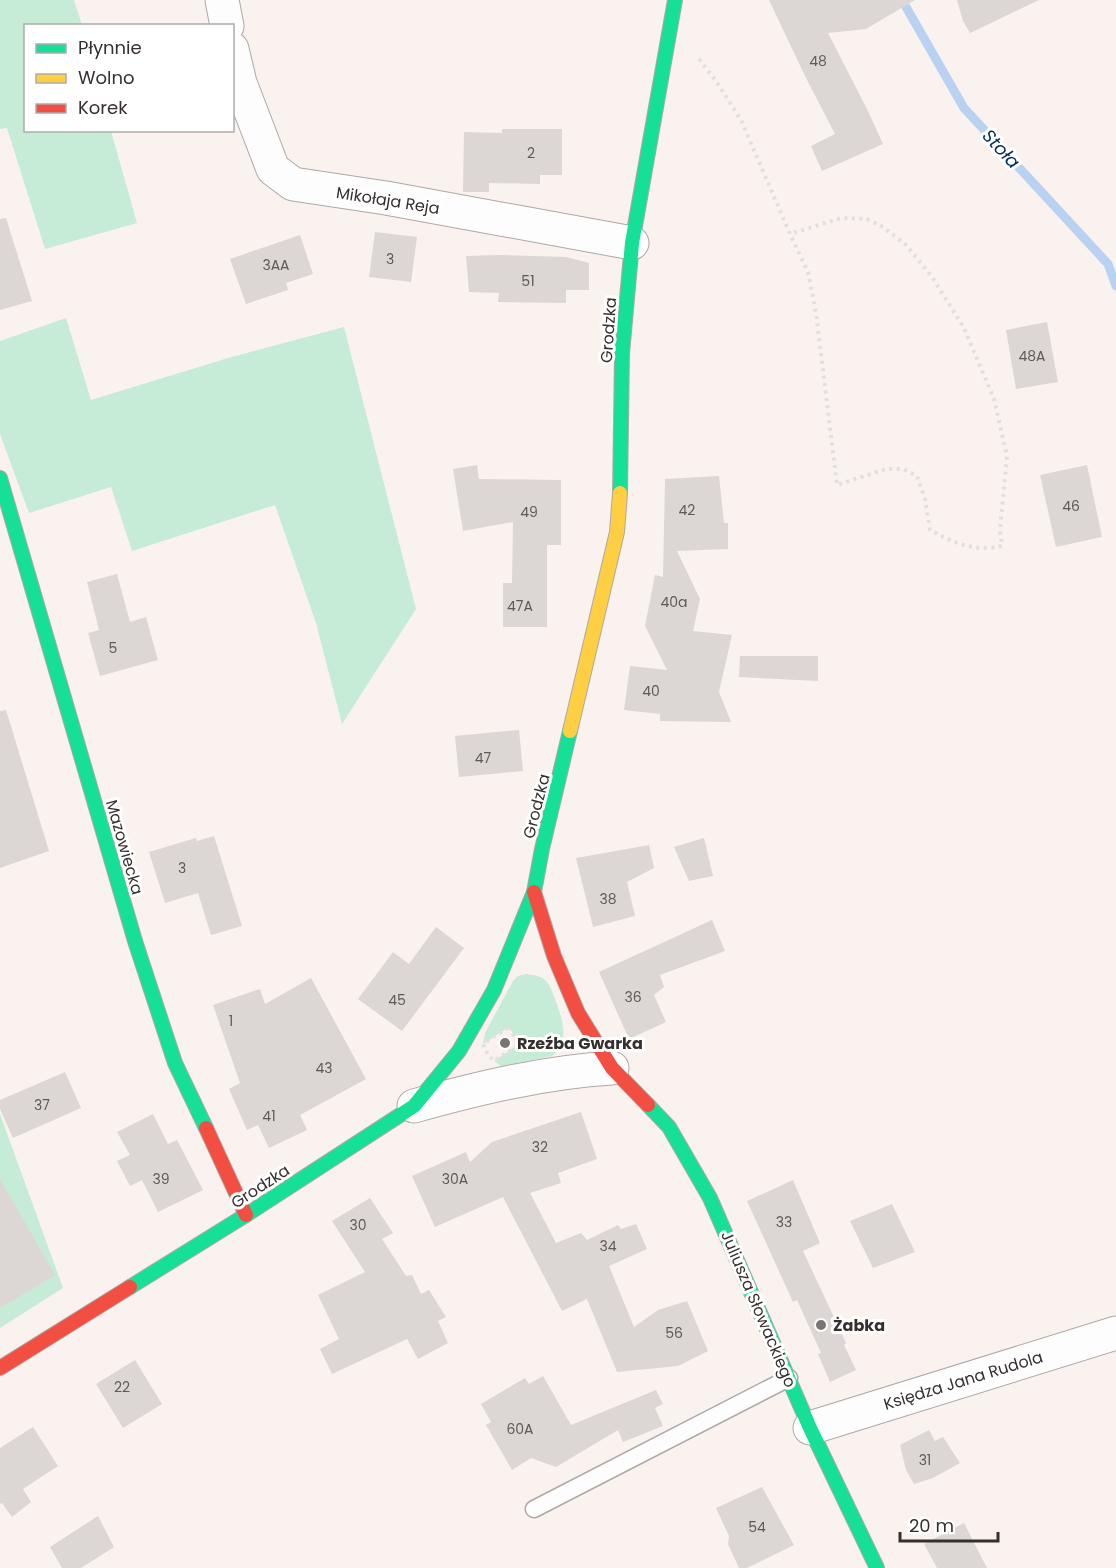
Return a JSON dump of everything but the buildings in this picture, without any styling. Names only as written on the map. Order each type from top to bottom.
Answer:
[{"type":"street","name":"Grodzka","points":[[0,1368],[246,1215],[414,1106],[459,1051],[494,990],[534,892],[542,849],[617,532],[621,477],[622,354],[632,243],[675,0]]},
{"type":"street","name":"Mikołaja Reja","points":[[234,58],[240,83],[273,169],[293,184],[387,198],[632,243]]},
{"type":"street","name":"Mazowiecka","points":[[0,478],[135,941],[175,1063],[246,1215]]},
{"type":"street","name":"Juliusza Słowackiego","points":[[534,892],[554,956],[578,1013],[612,1068],[669,1127],[710,1198],[810,1428],[878,1568]]},
{"type":"street","points":[[414,1106],[468,1091],[565,1072],[612,1068]]},
{"type":"street","name":"Księdza Jana Rudola","points":[[810,1428],[1116,1333]]},
{"type":"lane","points":[[534,1509],[789,1378]]},
{"type":"path","points":[[671,23],[716,81],[741,120],[790,234],[808,272],[816,313],[837,485],[886,469],[903,469],[917,476],[925,499],[930,530],[953,543],[969,547],[1002,546],[1000,530],[1007,456],[994,399],[964,328],[932,277],[906,245],[883,227],[867,219],[841,218],[790,234]]},
{"type":"green space","points":[[0,0],[74,0],[82,24],[24,24],[24,132],[111,132],[137,223],[45,249],[7,128],[0,129]]},
{"type":"green space","points":[[66,318],[91,400],[228,358],[344,327],[416,609],[342,724],[316,623],[275,505],[132,551],[111,487],[29,513],[0,434],[0,341]]},
{"type":"green space","points":[[526,974],[540,977],[550,986],[558,1006],[563,1037],[558,1050],[552,1056],[501,1066],[494,1061],[519,1044],[509,1027],[483,1044],[485,1033],[513,981],[518,976]]},
{"type":"green space","points":[[0,1114],[63,1288],[0,1328]]},
{"type":"waterway","name":"Stoła","points":[[902,0],[964,108],[1108,264],[1116,286]]},
{"type":"traffic: fast","points":[[620,493],[622,354],[632,243],[675,0]]},
{"type":"traffic: fast","points":[[0,478],[135,941],[175,1063],[206,1128]]},
{"type":"traffic: fast","points":[[130,1287],[414,1106],[459,1051],[494,990],[534,892],[570,731]]},
{"type":"traffic: fast","points":[[648,1105],[669,1127],[710,1198],[810,1428],[877,1568]]},
{"type":"traffic: slow","points":[[570,731],[617,532],[620,493]]},
{"type":"traffic: jam","points":[[534,892],[554,956],[578,1013],[612,1068],[648,1105]]},
{"type":"traffic: jam","points":[[206,1128],[246,1215]]},
{"type":"traffic: jam","points":[[0,1368],[130,1287]]},
{"type":"place","name":"Rzeźba Gwarka","points":[[505,1043]]},
{"type":"place","name":"Żabka","points":[[821,1325]]}]
